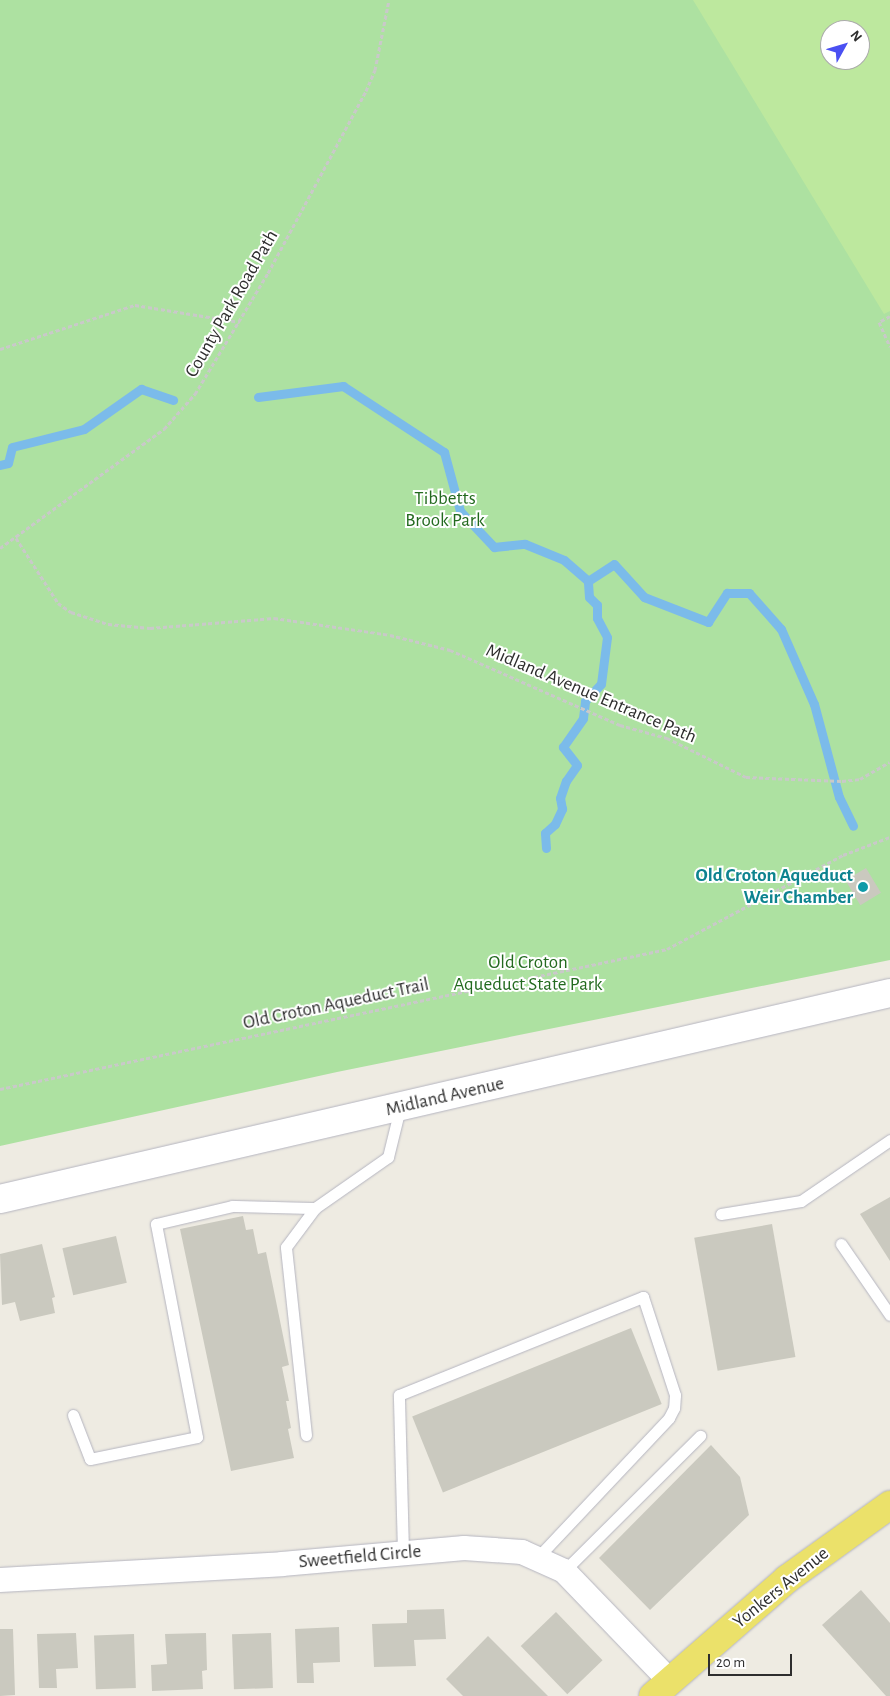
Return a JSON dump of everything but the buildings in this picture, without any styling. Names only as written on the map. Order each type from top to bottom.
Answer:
[{"type":"main road","name":"Yonkers Avenue","points":[[662,1688],[787,1579],[890,1506]]},
{"type":"street","name":"Midland Avenue","points":[[0,1199],[400,1108],[890,993]]},
{"type":"street","name":"Sweetfield Circle","points":[[0,1580],[282,1564],[464,1548],[522,1552],[538,1557],[564,1571],[662,1688]]},
{"type":"lane","points":[[306,1435],[286,1247],[315,1208],[388,1157],[400,1108]]},
{"type":"lane","points":[[721,1214],[801,1201],[890,1140]]},
{"type":"lane","points":[[73,1416],[90,1458],[197,1436],[156,1224],[232,1206],[315,1208]]},
{"type":"lane","points":[[841,1244],[890,1315]]},
{"type":"lane","points":[[403,1552],[399,1395],[643,1297],[675,1396],[674,1408],[669,1418],[538,1557]]},
{"type":"lane","points":[[564,1571],[700,1436]]},
{"type":"path","name":"County Park Road Path","points":[[0,548],[176,419],[240,322],[366,91],[375,70],[389,0]]},
{"type":"path","points":[[0,349],[135,305],[240,322]]},
{"type":"path","points":[[890,316],[879,322],[890,347]]},
{"type":"path","name":"Midland Avenue Entrance Path","points":[[16,538],[58,603],[90,620],[150,628],[274,618],[390,635],[450,650],[620,725],[666,738],[746,777],[842,781],[860,779],[890,762]]},
{"type":"path","name":"Old Croton Aqueduct Trail","points":[[0,1089],[667,949],[843,856],[890,837]]},
{"type":"green space","name":"Tibbetts Brook Park","points":[[0,0],[890,0],[890,960],[337,1072],[0,1146]]},
{"type":"green space","points":[[693,0],[890,0],[890,311],[884,314]]},
{"type":"waterway","points":[[258,397],[343,386],[444,452],[460,511],[494,547],[525,544],[564,560],[588,581],[614,564],[644,597],[708,622],[727,593],[749,593],[781,629],[814,704],[839,797],[853,826]]},
{"type":"waterway","points":[[0,465],[8,463],[12,447],[84,429],[141,389],[173,400]]},
{"type":"waterway","points":[[546,848],[545,833],[555,824],[562,809],[560,798],[566,781],[577,765],[563,747],[583,718],[585,701],[601,684],[607,637],[597,618],[597,605],[589,597],[588,581]]},
{"type":"place","name":"Old Croton Aqueduct Weir Chamber","points":[[863,887]]},
{"type":"park label","name":"Old Croton Aqueduct State Park","points":[[528,974]]}]
